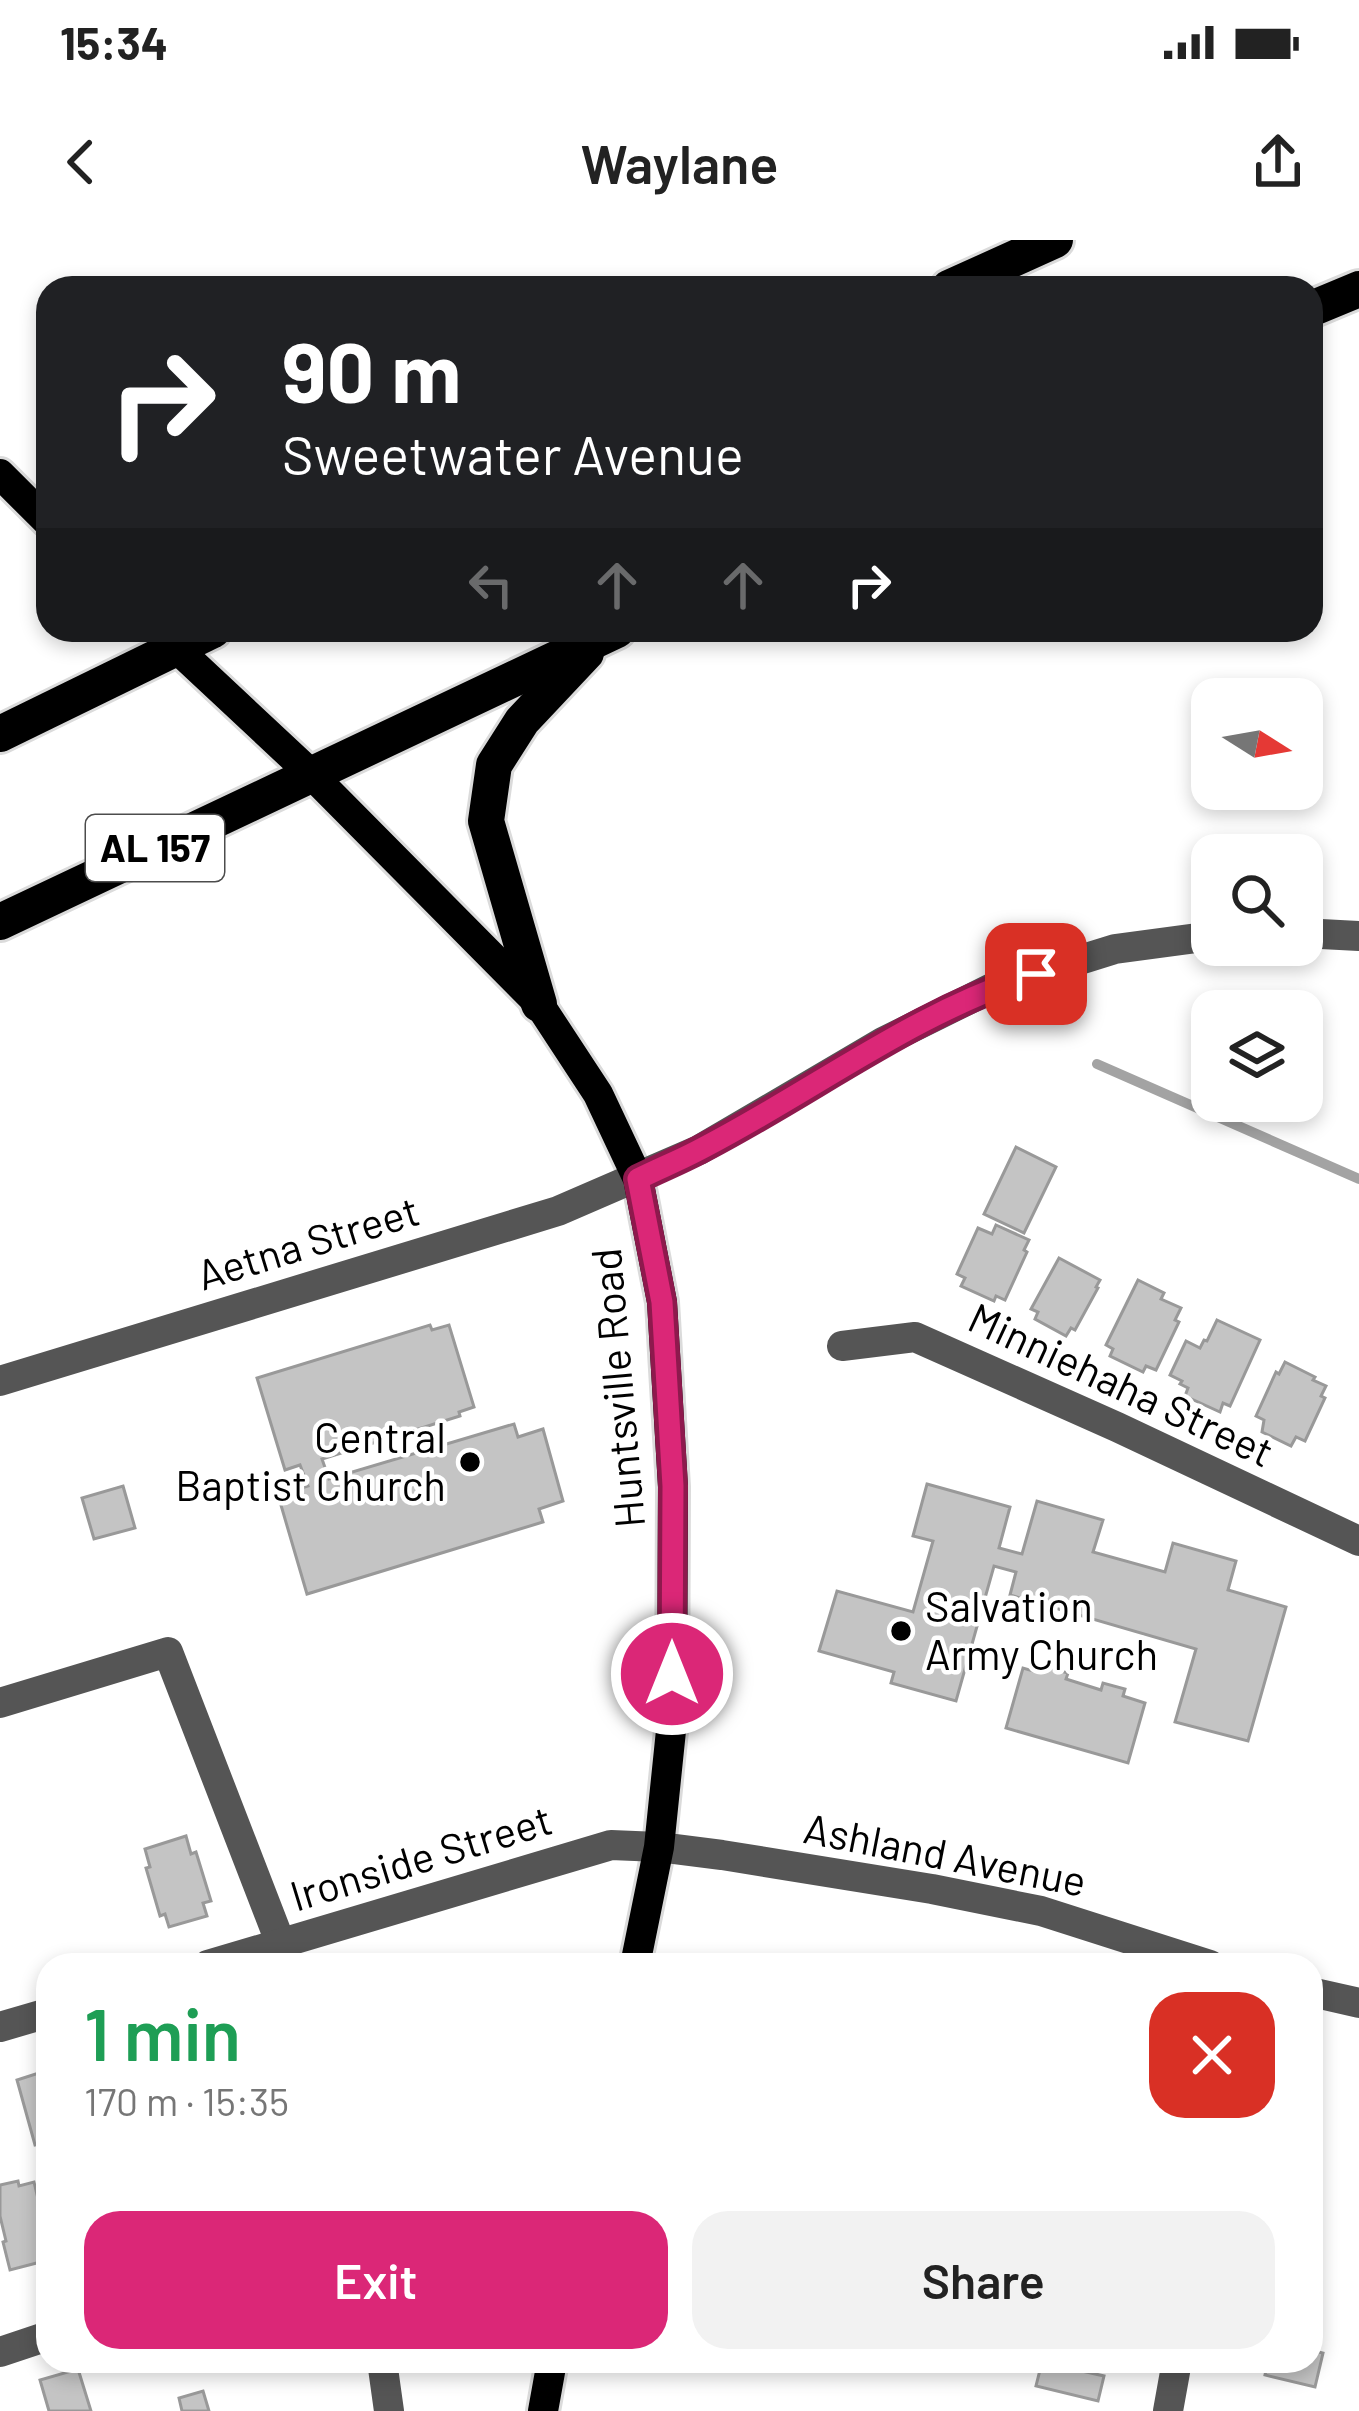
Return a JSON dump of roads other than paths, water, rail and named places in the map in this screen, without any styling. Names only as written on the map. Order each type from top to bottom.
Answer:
[{"type":"highway","points":[[976,276],[1054,240]]},
{"type":"highway","points":[[1323,304],[1359,289]]},
{"type":"highway","points":[[0,734],[160,642]]},
{"type":"highway","name":"AL 157","points":[[0,922],[591,642]]},
{"type":"highway","points":[[539,1004],[486,821],[494,765],[522,721],[600,642]]},
{"type":"main road","points":[[0,474],[36,510]]},
{"type":"main road","name":"Huntsville Road","points":[[168,642],[311,774],[539,1004],[598,1094],[638,1179],[662,1302],[673,1486],[672,1721],[659,1847],[637,1953]]},
{"type":"main road","points":[[544,2411],[550,2373]]},
{"type":"street","points":[[1323,934],[1359,936]]},
{"type":"street","name":"Aetna Street","points":[[0,1381],[558,1211],[699,1150],[883,1042],[996,986],[1115,950],[1191,939]]},
{"type":"street","name":"Minniehaha Street","points":[[842,1346],[915,1337],[1359,1541]]},
{"type":"street","points":[[0,1703],[168,1652],[285,1953]]},
{"type":"street","name":"Ironside Street","points":[[288,1953],[610,1845],[659,1847]]},
{"type":"street","name":"Ashland Avenue","points":[[659,1847],[932,1889],[1041,1911],[1172,1953]]},
{"type":"street","points":[[1323,1994],[1359,2002]]},
{"type":"street","points":[[0,2027],[36,2016]]},
{"type":"street","points":[[0,2352],[36,2340]]},
{"type":"street","points":[[384,2373],[389,2411]]},
{"type":"street","points":[[1168,2411],[1175,2373]]},
{"type":"waterway","points":[[1097,1064],[1359,1179]]},
{"type":"place","name":"Central Baptist Church","points":[[470,1462]]},
{"type":"place","name":"Salvation Army Church","points":[[901,1631]]}]
